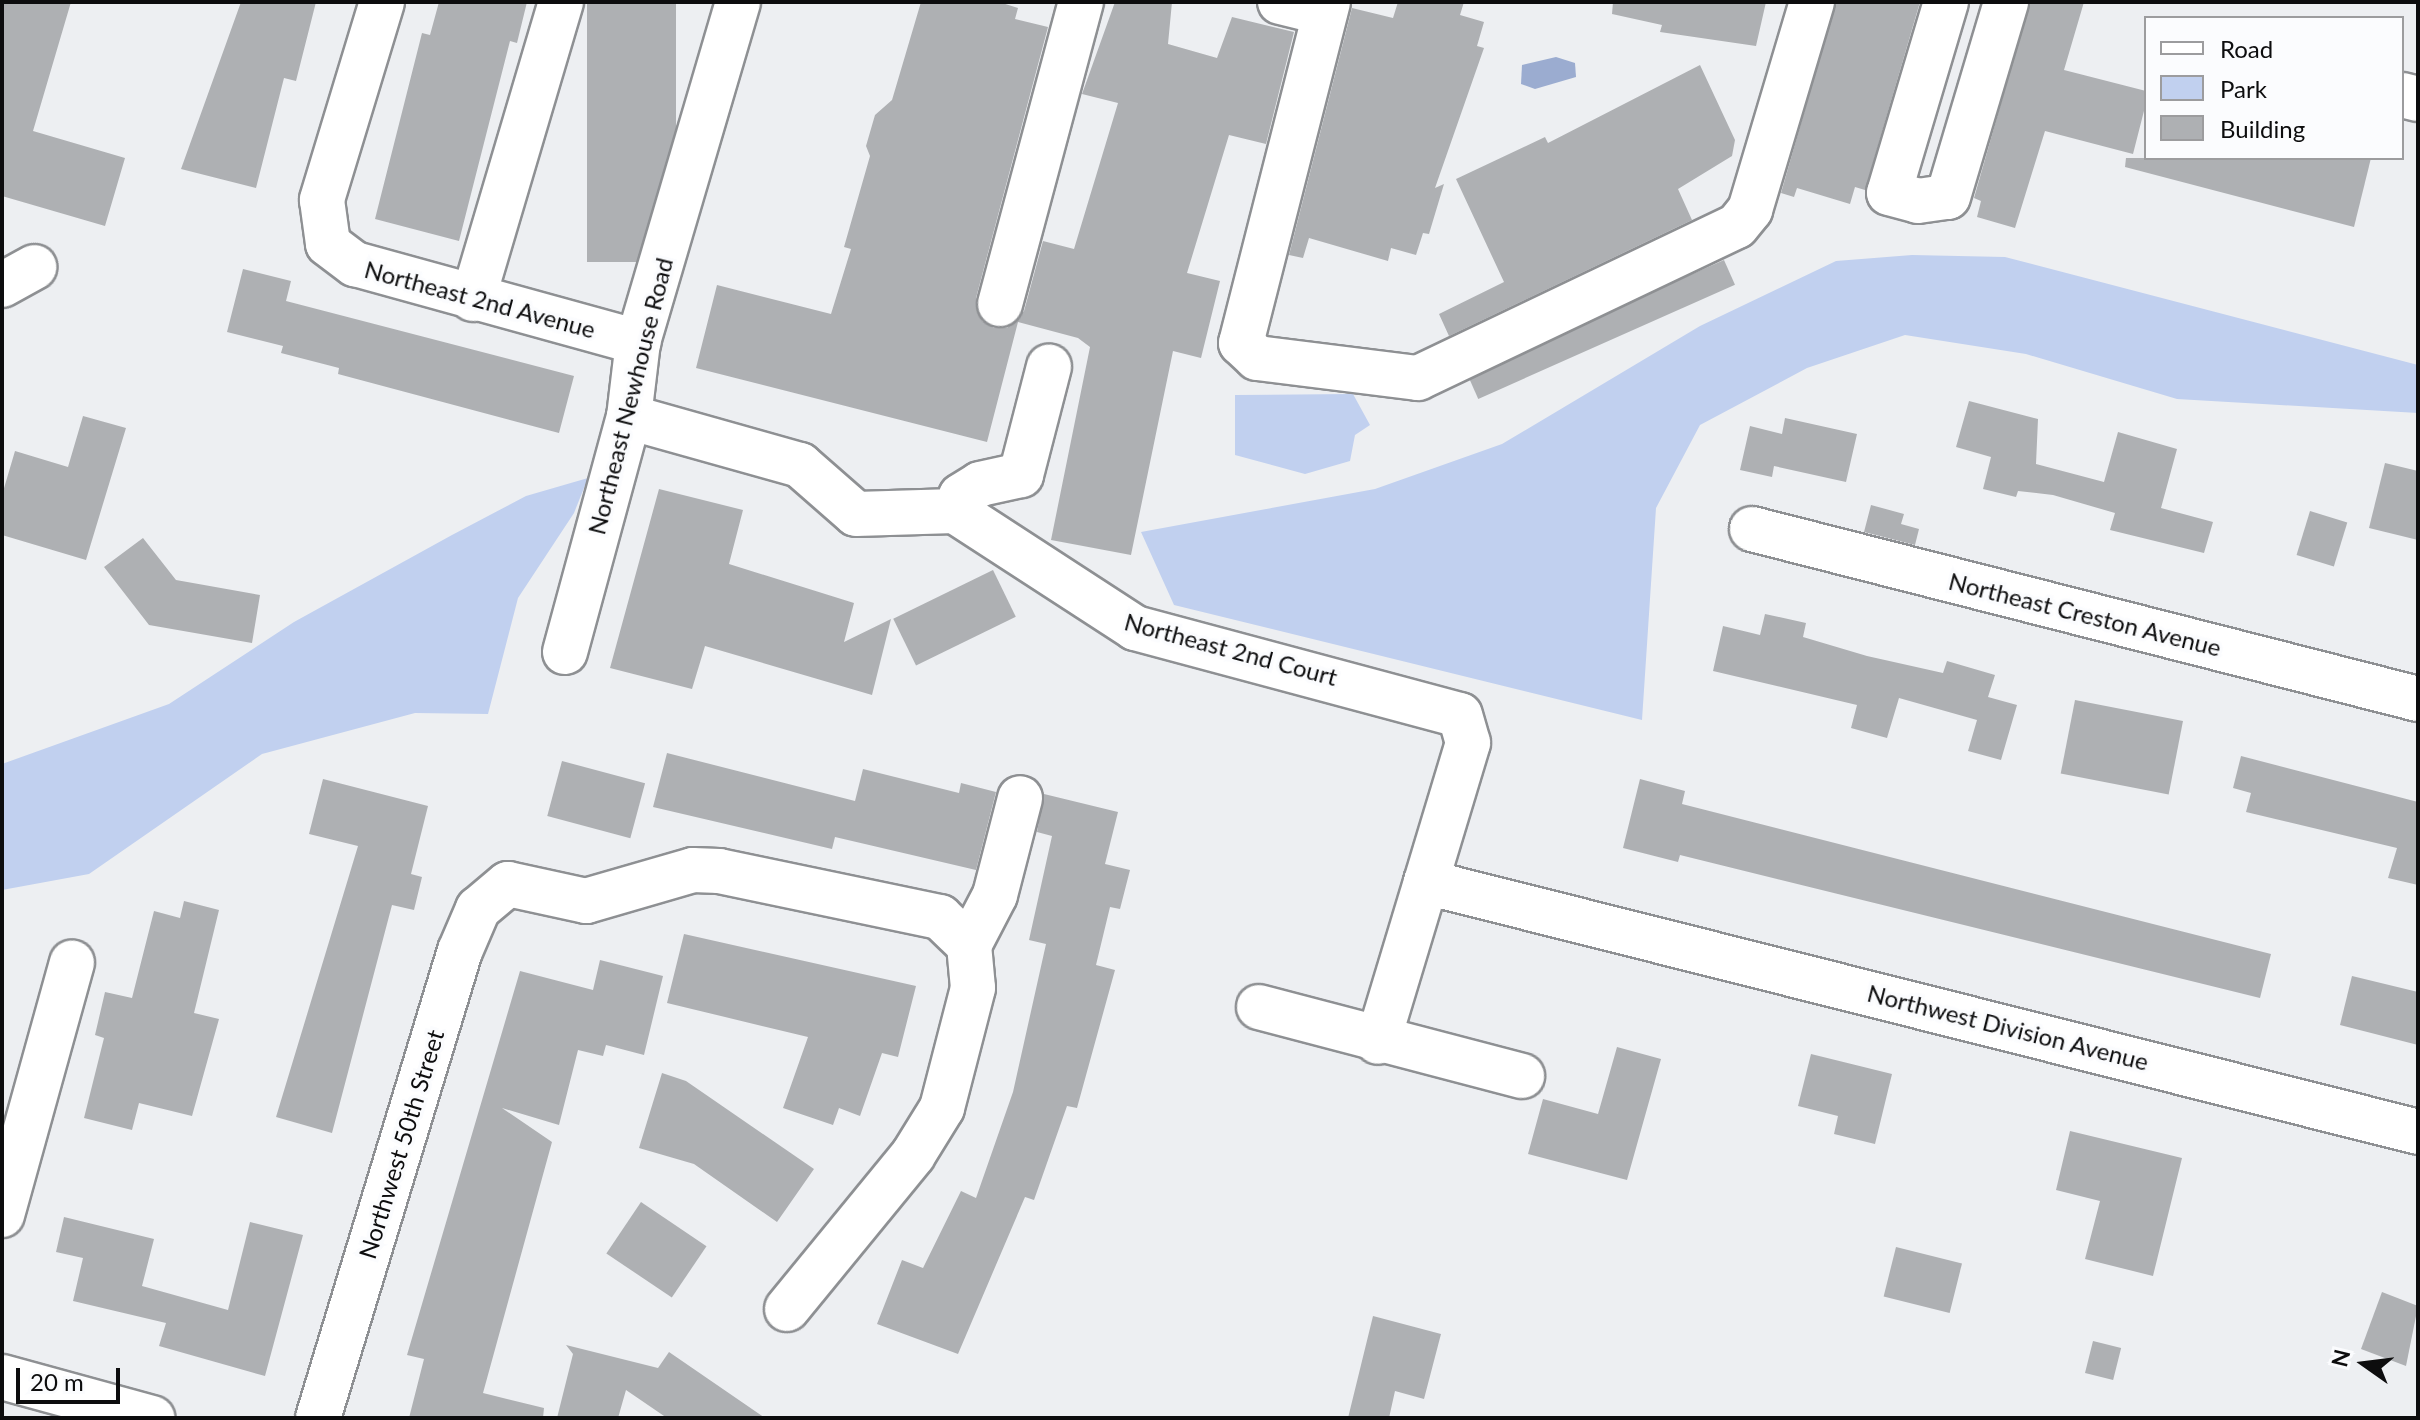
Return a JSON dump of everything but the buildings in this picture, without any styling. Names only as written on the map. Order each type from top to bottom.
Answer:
[{"type":"street","name":"Northeast 2nd Avenue","points":[[382,2],[322,200],[328,244],[355,264],[638,342]]},
{"type":"street","points":[[473,299],[561,2]]},
{"type":"street","name":"Northeast Newhouse Road","points":[[565,652],[629,417],[638,342],[738,2]]},
{"type":"street","points":[[1000,304],[1081,2]]},
{"type":"street","points":[[1280,2],[1326,8],[1241,343],[1257,358],[1418,378],[1737,226],[1750,210],[1812,2]]},
{"type":"street","points":[[1946,2],[1889,193],[1918,201],[1948,197],[2006,2]]},
{"type":"street","points":[[629,417],[800,465],[856,514],[955,511],[961,496],[980,484],[1021,475],[1049,367]]},
{"type":"street","name":"Northeast 2nd Court","points":[[955,511],[1057,570],[1126,624],[1443,705],[1468,727],[1426,882]]},
{"type":"street","name":"Northeast Creston Avenue","points":[[1752,529],[2418,699]]},
{"type":"street","points":[[787,1309],[913,1155],[942,1108],[973,988],[969,945],[995,895],[1020,798]]},
{"type":"street","name":"Northwest 50th Street","points":[[318,1418],[460,951],[478,909],[508,884],[586,901],[693,870],[719,871],[940,917],[969,945]]},
{"type":"street","points":[[1378,1042],[1426,882]]},
{"type":"street","name":"Northwest Division Avenue","points":[[1426,882],[1598,922],[2418,1132]]},
{"type":"street","points":[[2,1215],[72,963]]},
{"type":"street","points":[[1259,1007],[1378,1042],[1522,1076]]},
{"type":"street","points":[[2,1377],[152,1418]]},
{"type":"green space","points":[[1912,255],[2005,257],[2418,365],[2418,413],[2177,399],[2026,354],[1905,335],[1807,368],[1700,425],[1656,508],[1642,720],[1174,605],[1141,532],[1375,489],[1502,444],[1700,326],[1836,261]]},
{"type":"green space","points":[[1353,394],[1370,425],[1355,435],[1350,461],[1305,474],[1235,455],[1235,395]]},
{"type":"green space","points":[[588,478],[574,513],[518,598],[488,714],[415,713],[262,754],[89,874],[2,890],[2,764],[169,704],[294,622],[452,535],[526,496]]},
{"type":"shaded area","points":[[1556,57],[1575,63],[1576,77],[1535,89],[1521,84],[1522,65]]}]
